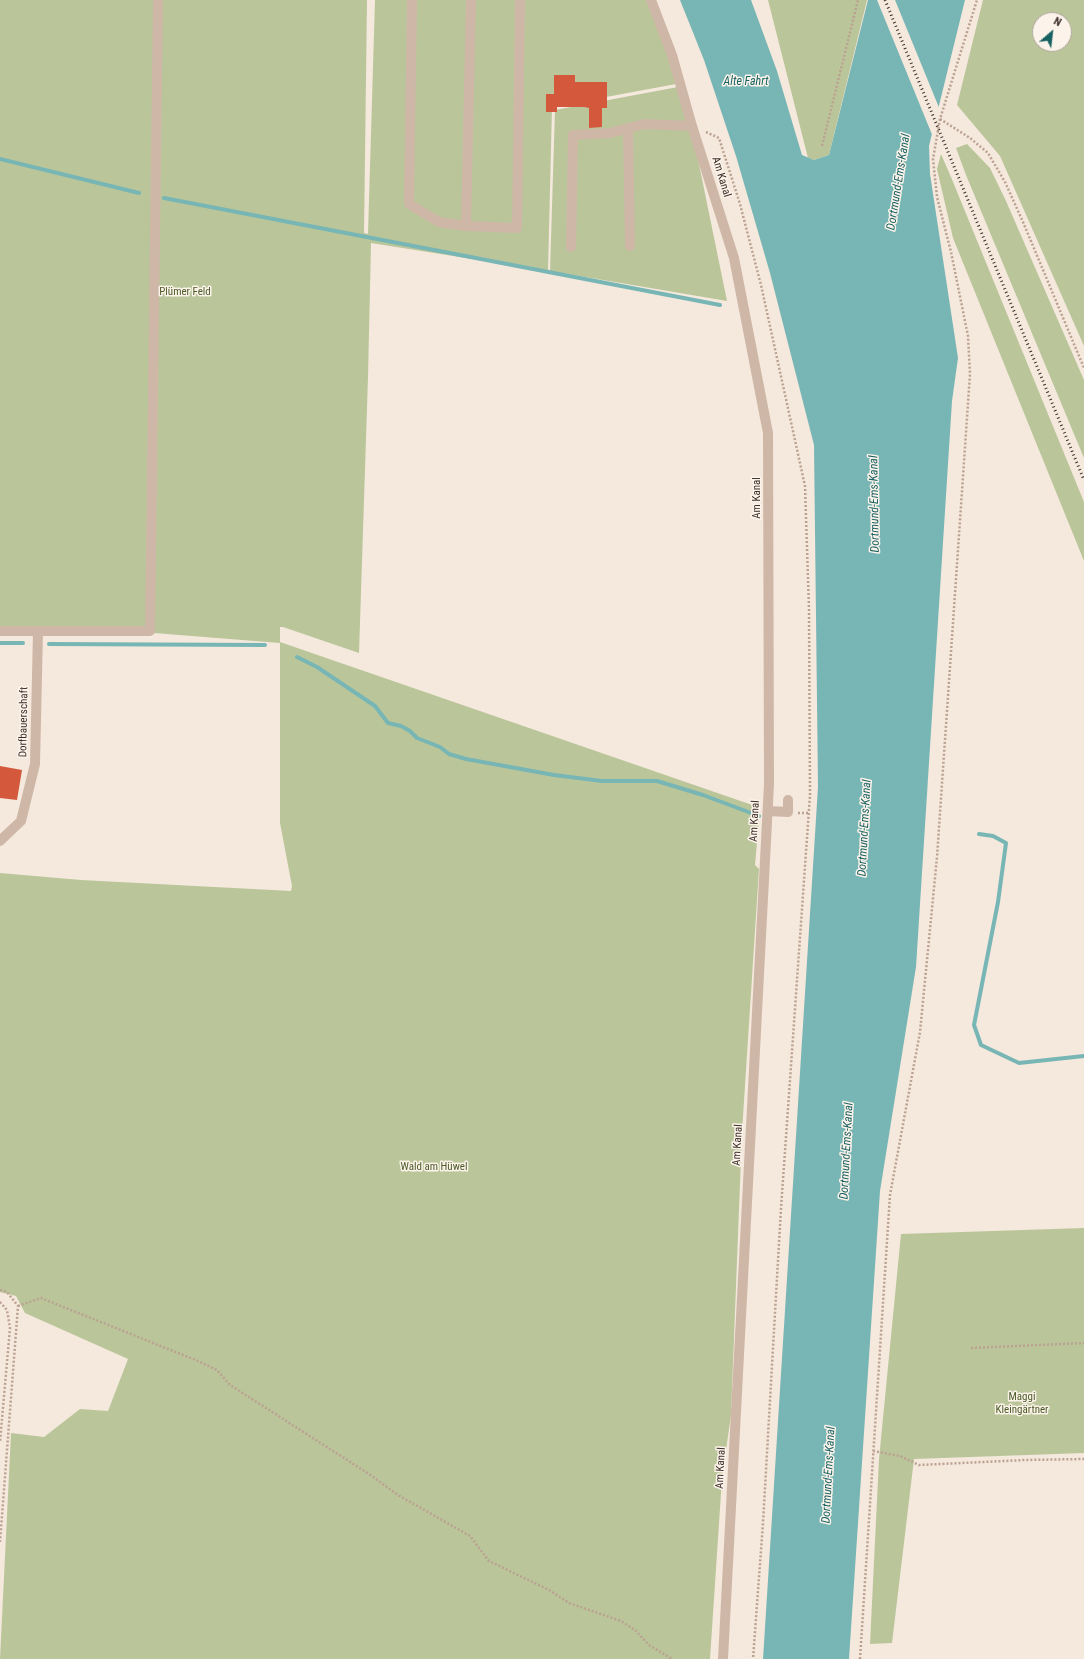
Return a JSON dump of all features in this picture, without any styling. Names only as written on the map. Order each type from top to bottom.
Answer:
[{"type":"street","points":[[0,631],[150,631],[158,0]]},
{"type":"street","points":[[412,0],[409,204],[439,222],[466,226],[517,228],[520,0]]},
{"type":"street","points":[[466,226],[471,0]]},
{"type":"street","name":"Am Kanal","points":[[651,0],[672,55],[692,126],[734,258],[768,434],[769,784],[723,1659]]},
{"type":"street","points":[[571,247],[573,135],[610,133],[644,124],[692,126]]},
{"type":"street","points":[[628,128],[630,246]]},
{"type":"street","name":"Dorfbauerschaft","points":[[0,841],[21,821],[35,764],[38,631]]},
{"type":"street","points":[[768,811],[788,812],[788,800]]},
{"type":"path","points":[[822,146],[858,0]]},
{"type":"path","points":[[860,1659],[890,1195],[920,1032],[936,865],[970,374],[968,336],[951,252],[937,197],[933,159],[940,119],[977,0]]},
{"type":"path","points":[[940,119],[970,138],[988,154],[1005,182],[1084,368]]},
{"type":"path","points":[[692,126],[719,138],[740,204],[761,285],[805,486],[809,609],[810,795],[783,1184],[764,1515],[753,1659]]},
{"type":"path","points":[[0,1290],[7,1292],[18,1306],[0,1542]]},
{"type":"path","points":[[18,1306],[41,1298],[217,1370],[230,1384],[398,1495],[470,1536],[489,1561],[549,1590],[569,1603],[621,1621],[635,1630],[649,1644],[672,1659]]},
{"type":"path","points":[[0,1302],[6,1310],[10,1328],[0,1442]]},
{"type":"path","points":[[971,1348],[1084,1343]]},
{"type":"path","points":[[873,1451],[900,1456],[919,1465],[1084,1459]]},
{"type":"green space","points":[[0,0],[367,0],[364,233],[368,234],[375,0],[649,0],[670,54],[676,84],[552,107],[548,271],[371,243],[359,653],[283,627],[280,627],[280,642],[758,807],[757,819],[759,820],[755,865],[759,869],[742,1132],[731,1415],[722,1478],[710,1659],[0,1659],[11,1433],[44,1437],[80,1409],[108,1411],[128,1359],[25,1313],[16,1296],[0,1292],[0,873],[81,880],[291,891],[292,886],[280,823],[280,643],[154,633],[0,628]]},
{"type":"green space","points":[[768,0],[867,0],[829,155],[814,160],[808,158]]},
{"type":"green space","points":[[983,0],[1084,0],[1084,346],[1000,156],[957,105]]},
{"type":"green space","points":[[678,87],[693,135],[727,301],[550,271],[555,110]]},
{"type":"green space","points":[[967,144],[990,168],[1006,201],[1084,380],[1084,458],[966,175],[956,148]]},
{"type":"green space","points":[[941,154],[1084,502],[1084,561],[953,238],[937,169]]},
{"type":"green space","name":"Maggi Kleingärtner","points":[[1084,1228],[1084,1453],[914,1459],[892,1643],[870,1644],[879,1459],[901,1234]]},
{"type":"water","points":[[680,0],[751,0],[777,71],[802,155],[814,160],[829,155],[868,0],[965,0],[929,146],[930,174],[958,358],[952,401],[916,967],[880,1191],[849,1659],[763,1659],[818,787],[814,445],[770,273],[736,156],[704,60]]},
{"type":"pier","points":[[877,0],[895,0],[940,110],[933,137]]},
{"type":"building","points":[[554,75],[575,75],[575,82],[607,82],[607,108],[602,108],[602,127],[589,128],[589,108],[557,107],[557,112],[546,112],[546,94],[554,94]]},
{"type":"building","points":[[0,766],[22,770],[17,800],[0,798]]},
{"type":"waterway","points":[[0,159],[139,193]]},
{"type":"waterway","points":[[164,198],[720,305]]},
{"type":"waterway","points":[[0,643],[23,643]]},
{"type":"waterway","points":[[49,644],[265,645]]},
{"type":"waterway","points":[[297,657],[317,667],[375,706],[388,723],[401,726],[410,731],[417,738],[440,747],[449,754],[466,759],[554,775],[602,781],[657,781],[703,795],[759,816]]},
{"type":"waterway","points":[[979,834],[993,836],[1006,843],[998,902],[974,1025],[981,1045],[1019,1063],[1084,1056]]},
{"type":"railway","points":[[885,0],[1084,480]]},
{"type":"water label","name":"Alte Fahrt","points":[[746,82]]},
{"type":"water label","name":"Dortmund-Ems-Kanal","points":[[899,182]]},
{"type":"water label","name":"Dortmund-Ems-Kanal","points":[[875,504]]},
{"type":"water label","name":"Dortmund-Ems-Kanal","points":[[865,828]]},
{"type":"water label","name":"Dortmund-Ems-Kanal","points":[[847,1151]]},
{"type":"water label","name":"Dortmund-Ems-Kanal","points":[[829,1475]]},
{"type":"park label","name":"Plümer Feld","points":[[185,292]]},
{"type":"park label","name":"Wald am Hüwel","points":[[434,1167]]}]
